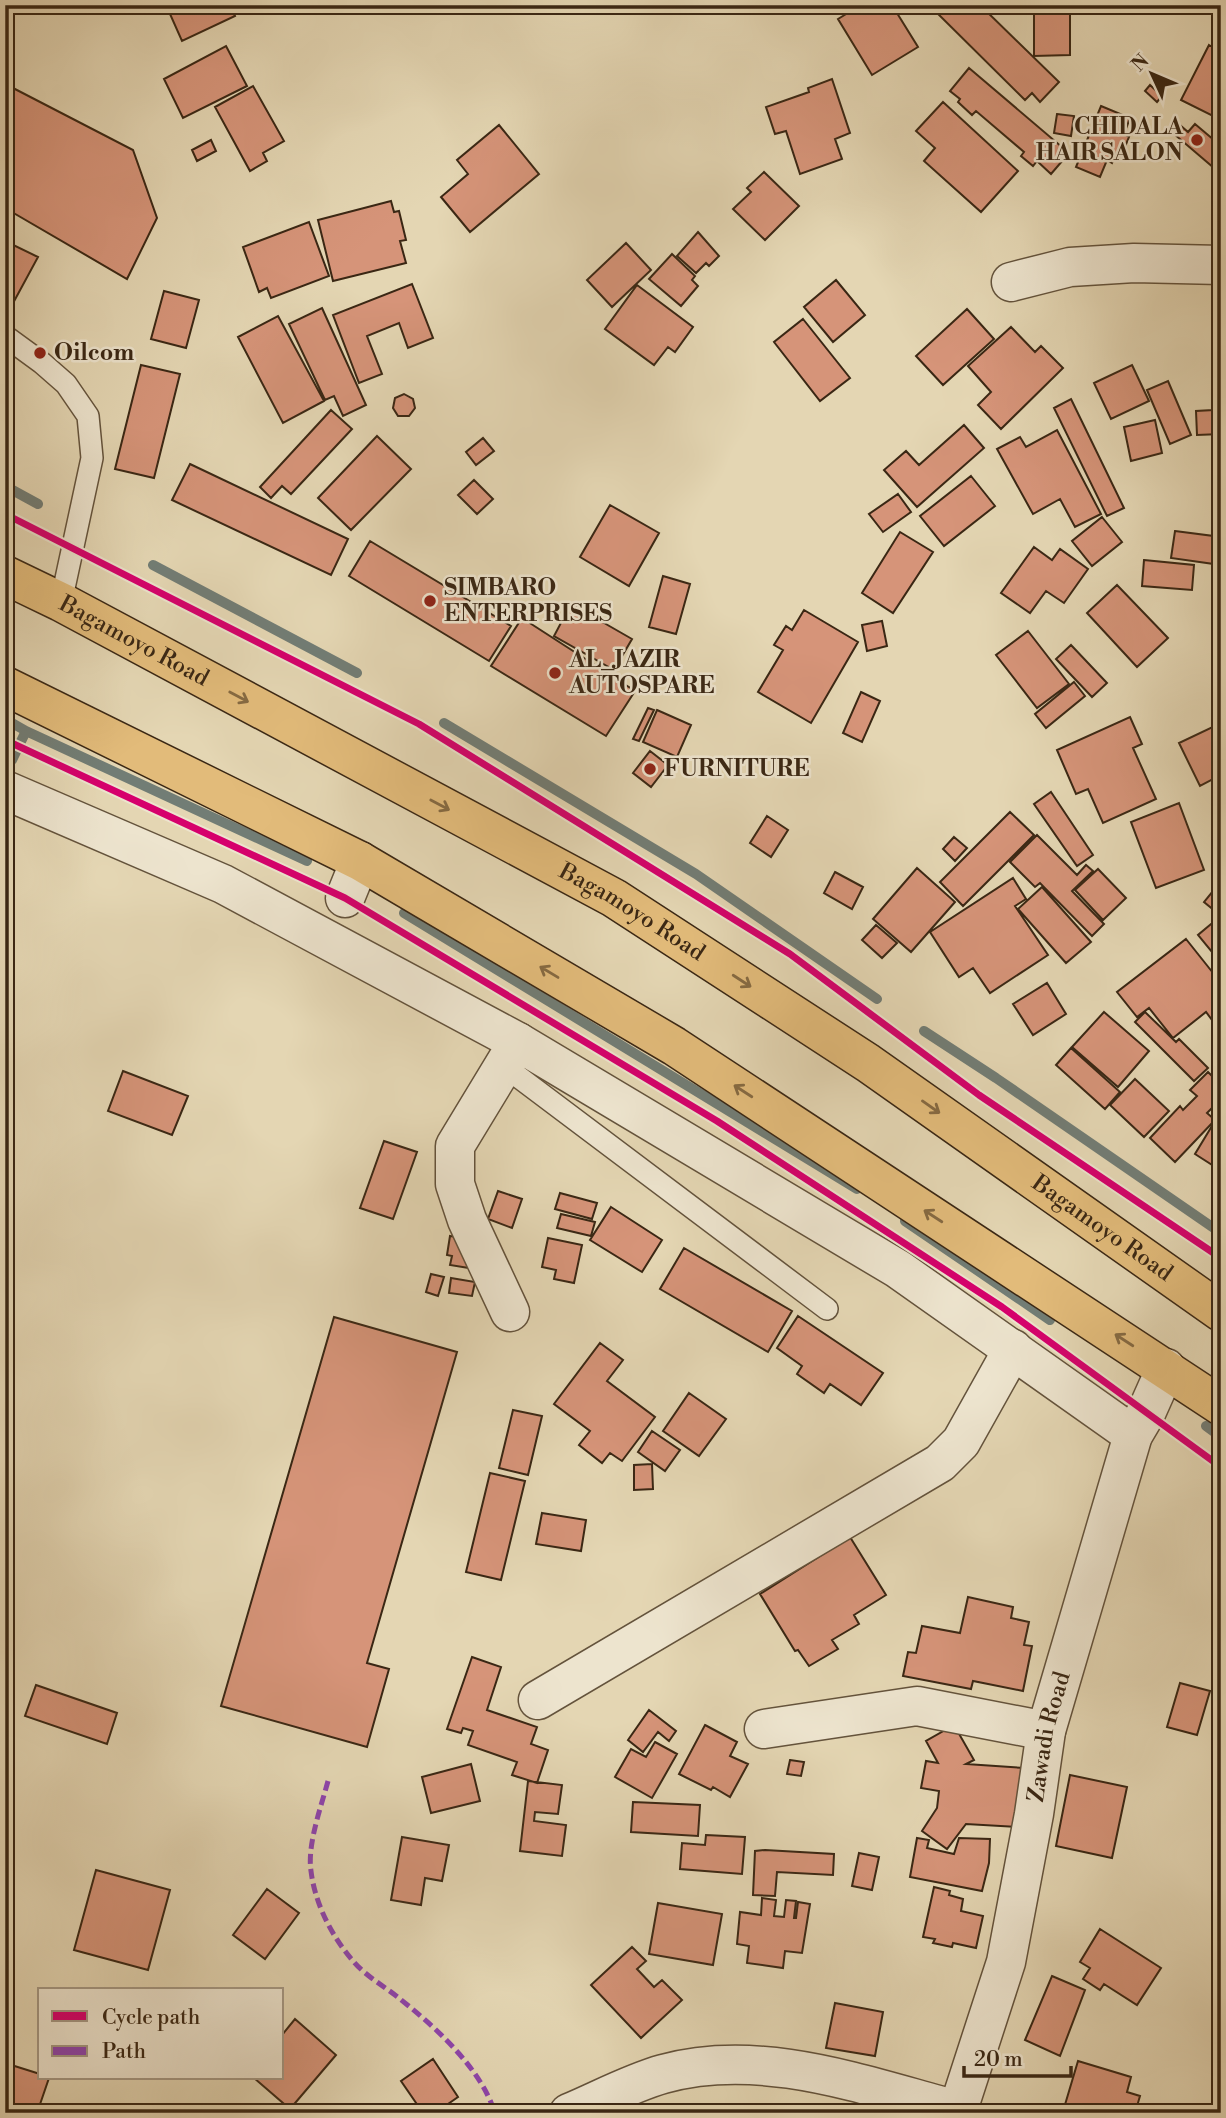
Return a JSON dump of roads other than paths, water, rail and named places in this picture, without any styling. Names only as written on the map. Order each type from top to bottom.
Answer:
[{"type":"highway","name":"Bagamoyo Road","points":[[5,575],[61,602],[614,898],[868,1063],[1221,1312]]},
{"type":"highway","points":[[5,686],[359,861],[674,1046],[1221,1406]]},
{"type":"street","points":[[1012,282],[1070,267],[1134,263],[1221,265]]},
{"type":"street","points":[[5,790],[223,884],[511,1054],[898,1269],[1133,1435]]},
{"type":"street","points":[[345,898],[359,861]]},
{"type":"street","points":[[510,1312],[467,1220],[455,1184],[455,1146],[511,1054]]},
{"type":"street","points":[[538,1700],[940,1463],[961,1442],[1013,1349]]},
{"type":"street","name":"Zawadi Road","points":[[957,2112],[1006,1962],[1034,1814],[1046,1731],[1133,1435],[1166,1368]]},
{"type":"street","points":[[764,1729],[917,1706],[1046,1731]]},
{"type":"street","points":[[569,2113],[663,2074],[699,2067],[739,2064],[788,2068],[851,2081],[957,2112]]},
{"type":"lane","points":[[5,336],[66,384],[88,416],[92,458],[61,602]]},
{"type":"lane","points":[[511,1054],[827,1309]]},
{"type":"waterway","points":[[5,486],[38,504]]},
{"type":"waterway","points":[[153,565],[357,673]]},
{"type":"waterway","points":[[5,719],[307,861]]},
{"type":"waterway","points":[[444,723],[696,874],[877,999]]},
{"type":"waterway","points":[[12,760],[26,731]]},
{"type":"waterway","points":[[404,913],[857,1189]]},
{"type":"waterway","points":[[924,1031],[1221,1233]]},
{"type":"waterway","points":[[905,1221],[1050,1320]]},
{"type":"waterway","points":[[1206,1426],[1221,1437]]},
{"type":"place","name":"CHIDALA HAIR SALON","points":[[1197,140]]},
{"type":"place","name":"Oilcom","points":[[40,353]]},
{"type":"place","name":"SIMBARO ENTERPRISES","points":[[430,601]]},
{"type":"place","name":"AL_JAZIR AUTOSPARE","points":[[555,673]]},
{"type":"place","name":"FURNITURE","points":[[650,769]]}]
